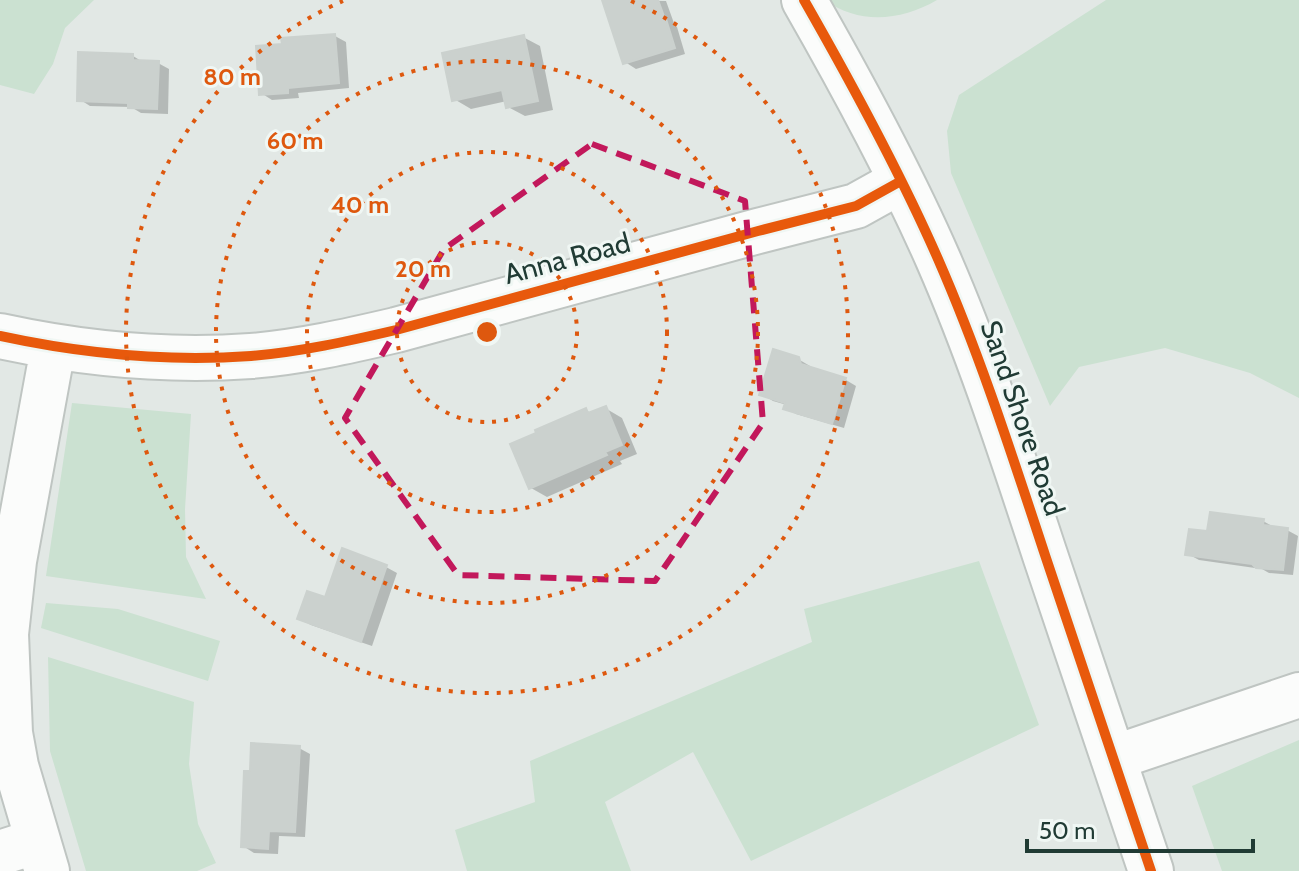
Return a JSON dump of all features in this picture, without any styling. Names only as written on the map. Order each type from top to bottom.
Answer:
[{"type":"street","name":"Sand Shore Road","points":[[804,0],[851,84],[937,256],[977,358],[1151,871]]},
{"type":"street","name":"Anna Road","points":[[0,336],[53,348],[178,359],[252,356],[344,342],[856,206],[901,181]]},
{"type":"street","points":[[28,855],[10,733],[6,634],[12,573],[53,348]]},
{"type":"street","points":[[1113,758],[1299,695]]},
{"type":"highlighted area","points":[[592,144],[745,201],[763,423],[655,581],[458,575],[345,418],[444,249]]},
{"type":"green space","points":[[0,0],[94,0],[65,28],[53,64],[34,94],[0,85]]},
{"type":"green space","points":[[825,0],[937,0],[895,16],[866,17],[852,14]]},
{"type":"green space","points":[[1106,0],[1299,0],[1299,398],[1250,373],[1165,348],[1079,367],[1050,406],[951,173],[947,131],[959,95]]},
{"type":"green space","points":[[72,403],[191,414],[185,509],[186,557],[206,599],[46,576]]},
{"type":"green space","points":[[979,561],[1039,725],[751,861],[693,752],[605,802],[631,871],[467,871],[455,830],[535,802],[530,761],[812,642],[804,609]]},
{"type":"green space","points":[[46,603],[118,609],[220,641],[208,681],[41,628]]},
{"type":"green space","points":[[48,657],[194,702],[189,764],[198,824],[216,863],[197,871],[86,871],[50,751]]},
{"type":"green space","points":[[1299,740],[1299,871],[1222,871],[1192,786]]},
{"type":"building","points":[[602,0],[658,0],[675,48],[623,64]]},
{"type":"building","points":[[335,34],[339,83],[288,88],[288,93],[259,95],[256,46],[282,44],[281,38]]},
{"type":"building","points":[[524,35],[538,101],[506,108],[502,90],[452,101],[442,53]]},
{"type":"building","points":[[78,52],[133,54],[133,60],[159,61],[157,109],[128,108],[128,103],[77,101]]},
{"type":"building","points":[[773,349],[799,357],[801,364],[846,378],[832,424],[783,409],[785,403],[759,395]]},
{"type":"building","points":[[606,406],[622,445],[605,452],[607,455],[529,489],[510,444],[586,408],[588,413]]},
{"type":"building","points":[[1210,512],[1264,519],[1263,525],[1288,528],[1283,570],[1185,555],[1189,529],[1207,531]]},
{"type":"building","points":[[342,548],[387,565],[361,642],[297,619],[307,591],[325,597]]},
{"type":"building","points":[[251,743],[300,746],[295,832],[269,831],[268,849],[241,847],[244,771],[250,771]]},
{"type":"cycle path","points":[[804,0],[891,160],[953,295],[1008,443],[1151,871]]},
{"type":"cycle path","points":[[0,336],[62,348],[156,357],[219,358],[306,349],[396,330],[856,206],[901,181]]}]
